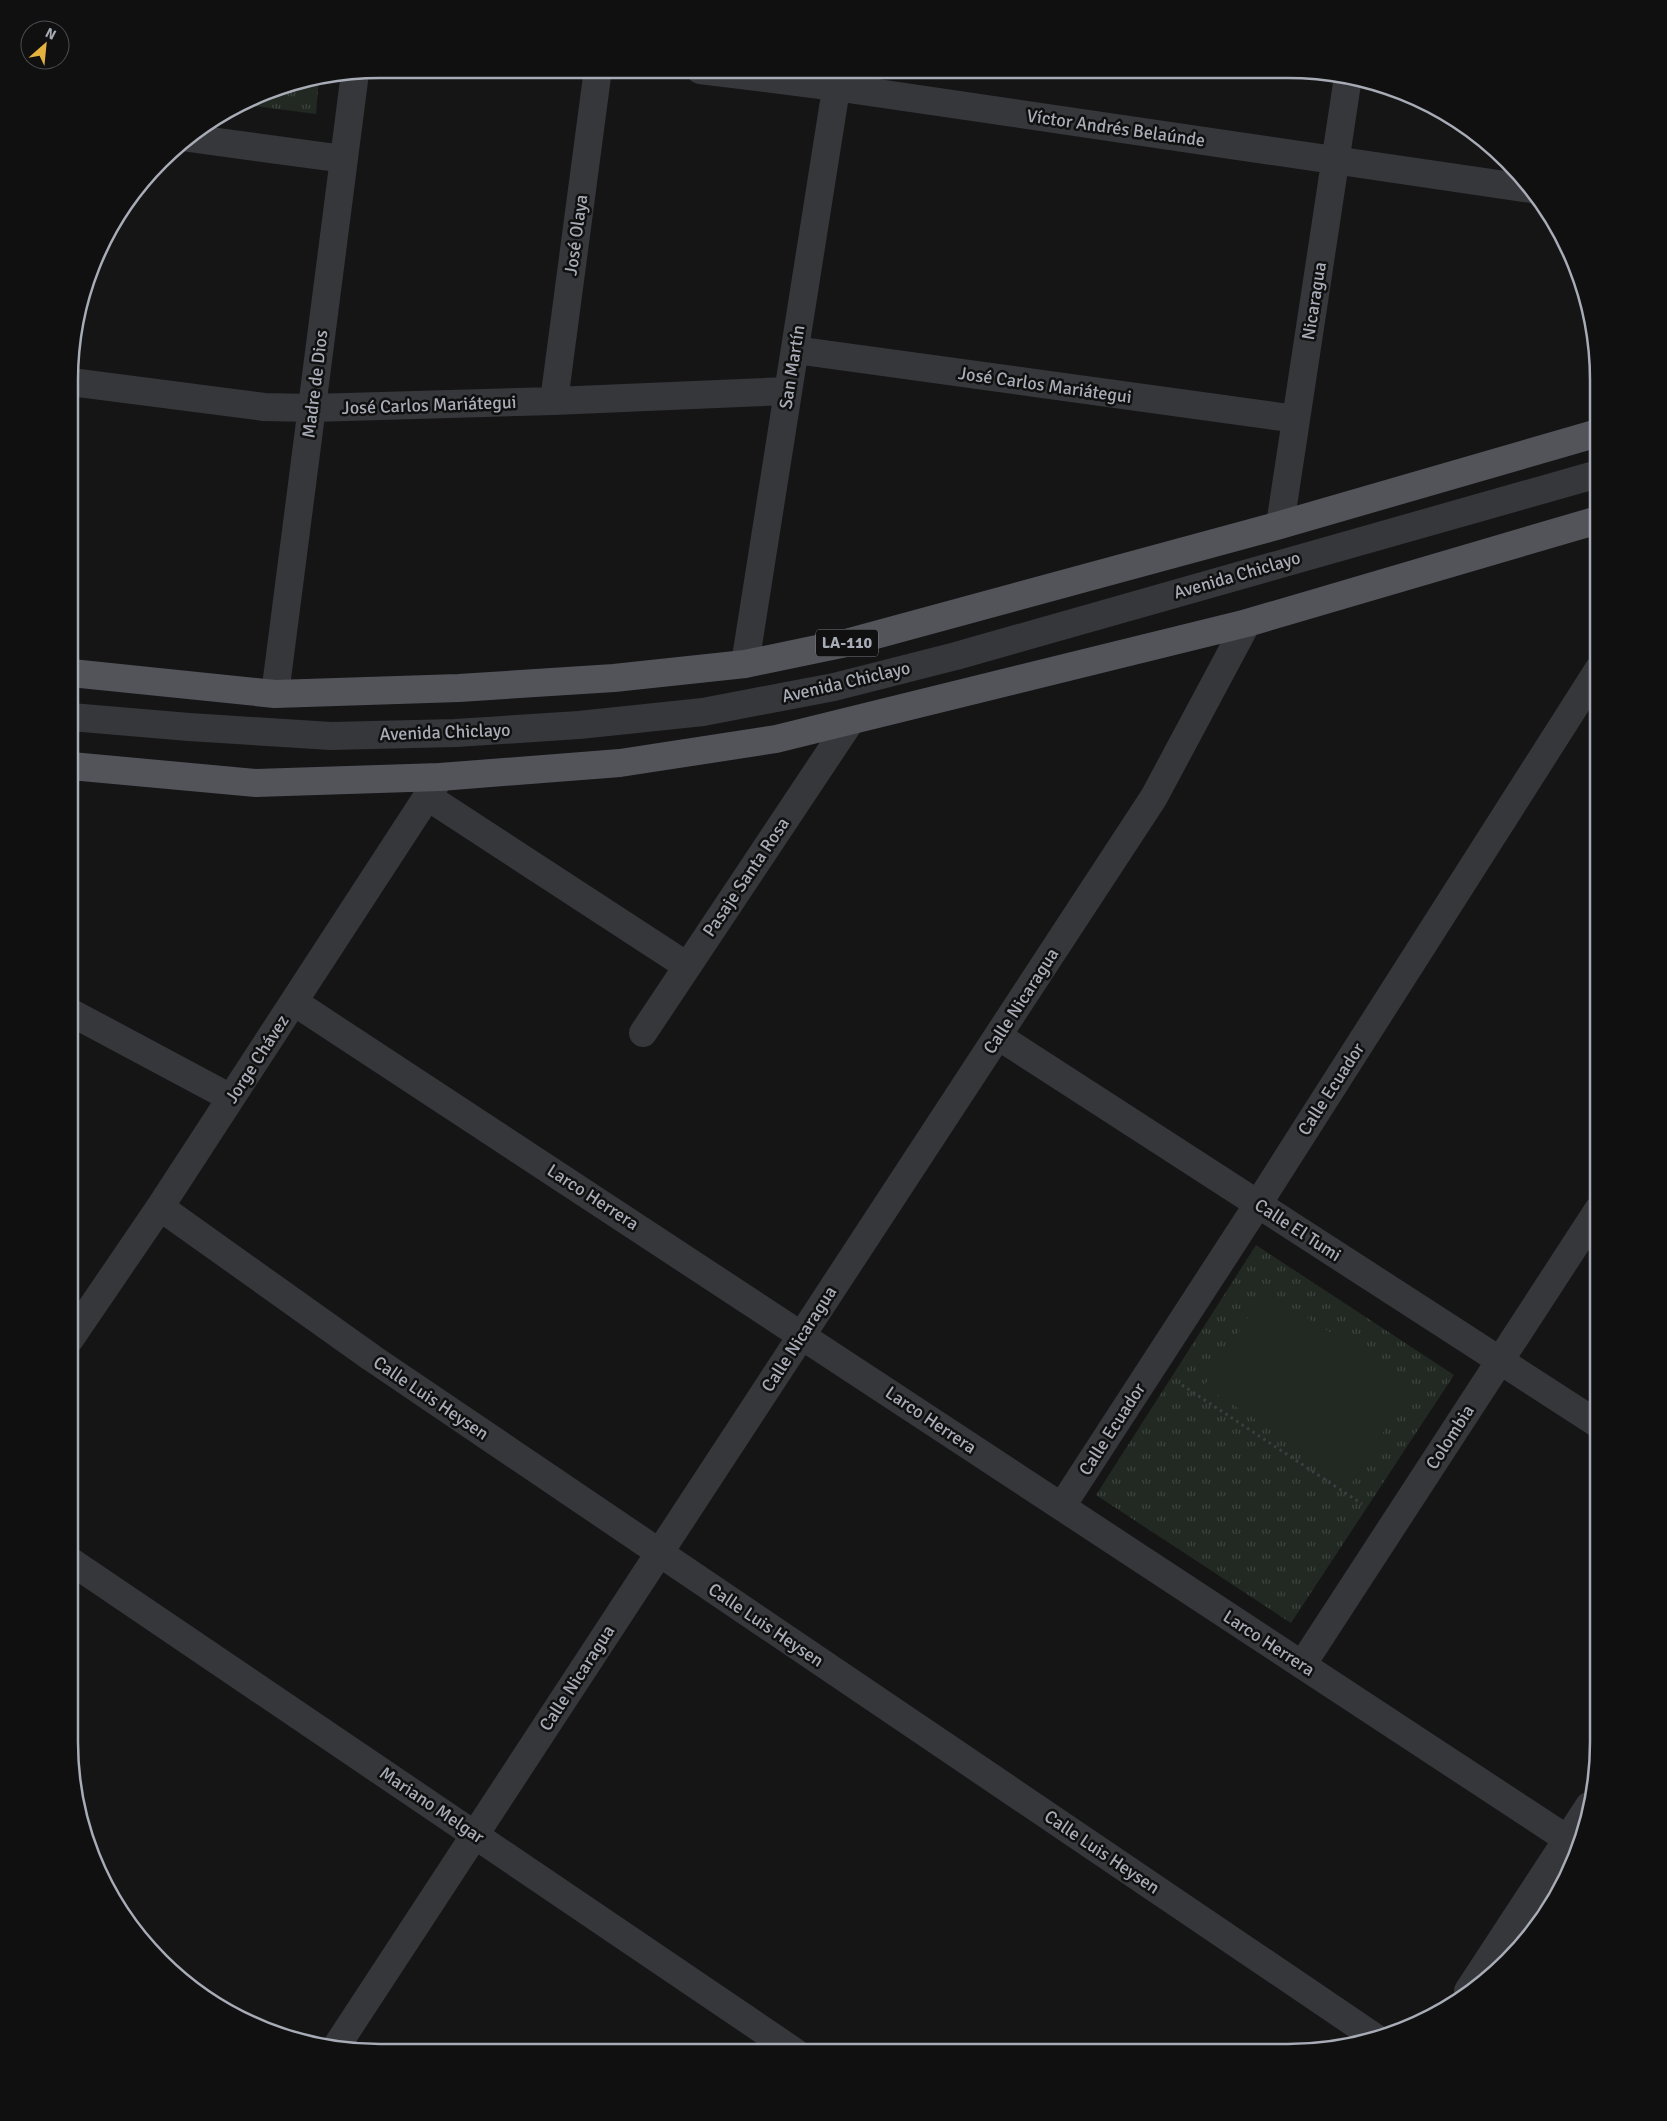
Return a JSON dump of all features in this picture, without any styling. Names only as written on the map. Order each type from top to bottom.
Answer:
[{"type":"main road","name":"Avenida Chiclayo","points":[[77,674],[274,694],[459,688],[614,678],[745,664],[846,643],[1280,525],[1590,435]]},
{"type":"main road","points":[[77,767],[256,783],[434,787],[620,763],[776,739],[1247,623],[1590,522]]},
{"type":"street","name":"José Olaya","points":[[554,401],[597,78]]},
{"type":"street","name":"Víctor Andrés Belaúnde","points":[[823,78],[1335,160],[1519,187]]},
{"type":"street","name":"Madre de Dios","points":[[274,694],[354,79]]},
{"type":"street","name":"San Martín","points":[[745,664],[838,79]]},
{"type":"street","name":"Nicaragua","points":[[1280,525],[1347,83]]},
{"type":"street","points":[[197,139],[344,159]]},
{"type":"street","name":"José Carlos Mariátegui","points":[[795,350],[1296,419]]},
{"type":"street","name":"José Carlos Mariátegui","points":[[77,383],[264,407],[312,408],[554,401],[788,391]]},
{"type":"street","name":"Avenida Chiclayo","points":[[77,718],[331,736],[456,733],[579,725],[703,712],[834,687],[956,656],[1590,476]]},
{"type":"street","name":"Calle Nicaragua","points":[[340,2041],[1154,797],[1247,623]]},
{"type":"street","name":"Calle Ecuador","points":[[1062,1506],[1258,1204],[1590,683]]},
{"type":"street","name":"Pasaje Santa Rosa","points":[[643,1032],[850,722]]},
{"type":"street","points":[[434,787],[687,966]]},
{"type":"street","name":"Jorge Chávez","points":[[77,1329],[160,1207],[434,787]]},
{"type":"street","name":"Larco Herrera","points":[[294,1002],[802,1334],[1567,1840]]},
{"type":"street","points":[[77,1016],[231,1098]]},
{"type":"street","name":"Calle El Tumi","points":[[998,1036],[1590,1419]]},
{"type":"street","name":"Calle Luis Heysen","points":[[160,1207],[372,1358],[1367,2032]]},
{"type":"street","name":"Colombia","points":[[1302,1665],[1590,1222]]},
{"type":"street","name":"Mariano Melgar","points":[[77,1565],[782,2043]]},
{"type":"street","points":[[1479,1974],[1577,1824]]},
{"type":"path","points":[[1179,1384],[1362,1504]]},
{"type":"green space","points":[[319,84],[316,114],[253,106],[283,94]]},
{"type":"green space","points":[[1256,1245],[1454,1375],[1291,1623],[1096,1495]]},
{"type":"green space","points":[[1265,1291],[1413,1385],[1352,1482],[1204,1386]]}]
